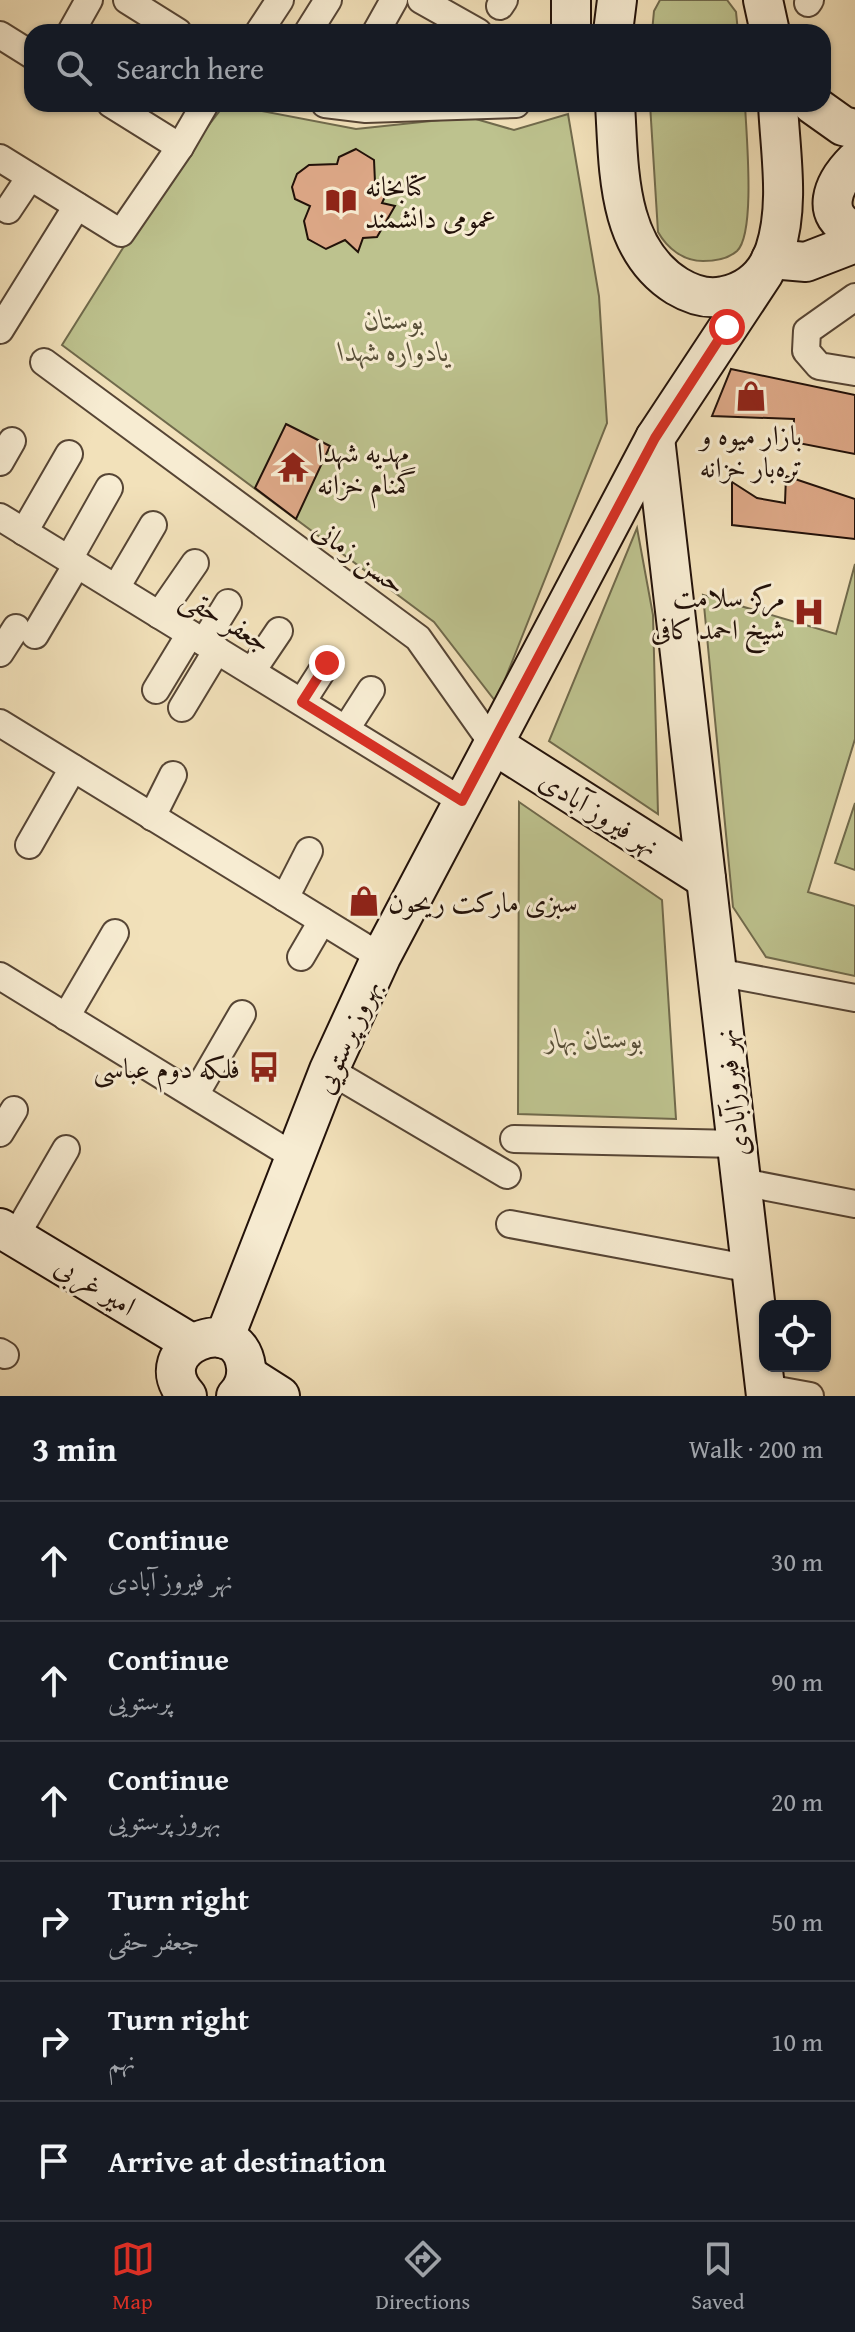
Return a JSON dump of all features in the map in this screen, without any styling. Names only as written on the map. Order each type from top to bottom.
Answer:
[{"type":"street","points":[[76,24],[89,0]]},
{"type":"street","points":[[127,0],[165,24]]},
{"type":"street","points":[[264,24],[280,0]]},
{"type":"street","points":[[313,24],[328,0]]},
{"type":"street","points":[[380,24],[394,0]]},
{"type":"street","points":[[571,0],[571,24]]},
{"type":"street","points":[[614,24],[617,0]]},
{"type":"street","points":[[431,15],[456,24]]},
{"type":"street","points":[[0,35],[24,50]]},
{"type":"street","points":[[124,112],[180,147]]},
{"type":"street","points":[[1,161],[121,233],[200,112]]},
{"type":"street","points":[[595,112],[617,143]]},
{"type":"street","points":[[615,112],[626,211],[641,251],[666,279],[688,293],[702,297],[723,296],[747,288],[767,266],[806,262],[855,243]]},
{"type":"street","points":[[655,438],[767,266],[782,218],[778,112]]},
{"type":"street","points":[[823,112],[843,126],[855,129]]},
{"type":"street","points":[[855,161],[832,193],[833,210],[842,226],[855,231]]},
{"type":"street","points":[[8,210],[30,177]]},
{"type":"street","points":[[0,330],[77,206]]},
{"type":"street","points":[[855,297],[807,331],[806,351],[819,366],[855,372]]},
{"type":"street","name":"حسن زمانی","points":[[44,362],[418,638],[493,744]]},
{"type":"street","name":"بهروز پرستویی","points":[[208,1341],[295,1157],[329,1070],[381,957],[655,438]]},
{"type":"street","name":"نهر فیروزآبادی","points":[[655,438],[766,1392]]},
{"type":"street","points":[[8,527],[69,454]]},
{"type":"street","points":[[0,653],[25,632],[73,561],[109,488]]},
{"type":"street","points":[[116,588],[153,525]]},
{"type":"street","name":"جعفر حقی","points":[[8,527],[73,561],[462,801]]},
{"type":"street","points":[[159,615],[195,563]]},
{"type":"street","points":[[182,708],[204,642],[228,603]]},
{"type":"street","points":[[252,671],[279,631]]},
{"type":"street","points":[[156,690],[204,642]]},
{"type":"street","points":[[302,702],[327,663]]},
{"type":"street","points":[[346,729],[371,690]]},
{"type":"street","points":[[0,723],[381,957]]},
{"type":"street","name":"نهر فیروز آبادی","points":[[493,744],[706,879]]},
{"type":"street","points":[[29,845],[73,768]]},
{"type":"street","points":[[152,817],[173,775]]},
{"type":"street","points":[[285,898],[309,851]]},
{"type":"street","points":[[301,957],[322,921]]},
{"type":"street","points":[[66,1017],[115,933]]},
{"type":"street","points":[[717,972],[855,998]]},
{"type":"street","points":[[0,976],[295,1157]]},
{"type":"street","points":[[195,1095],[242,1014]]},
{"type":"street","points":[[329,1070],[507,1175]]},
{"type":"street","points":[[0,1133],[14,1110]]},
{"type":"street","points":[[514,1139],[737,1144]]},
{"type":"street","points":[[8,1233],[66,1149]]},
{"type":"street","points":[[742,1182],[855,1204]]},
{"type":"street","points":[[510,1224],[752,1269]]},
{"type":"street","name":"امیر غربی","points":[[8,1233],[208,1341]]},
{"type":"street","points":[[187,1396],[176,1376],[179,1358],[208,1341],[237,1347],[245,1360],[242,1385],[280,1396]]},
{"type":"street","points":[[766,1392],[810,1396]]},
{"type":"green space","points":[[660,0],[727,0],[736,12],[737,24],[653,24],[654,11]]},
{"type":"green space","name":"بوستان یادواره شهدا","points":[[219,112],[267,112],[356,129],[469,117],[514,130],[568,114],[599,296],[607,423],[496,702],[434,622],[62,345],[160,189]]},
{"type":"green space","points":[[650,112],[745,112],[748,204],[743,241],[737,251],[721,259],[689,259],[671,248],[658,232]]},
{"type":"green space","points":[[637,528],[653,615],[658,814],[549,741]]},
{"type":"green space","points":[[855,564],[855,739],[808,892],[855,906],[855,976],[766,957],[733,907],[703,595],[836,634]]},
{"type":"green space","name":"بوستان بهار","points":[[519,802],[662,900],[676,1119],[518,1114]]},
{"type":"green space","points":[[855,803],[855,870],[835,863]]},
{"type":"building","name":"کتابخانه عمومی دانشمند","points":[[356,149],[374,160],[375,182],[390,186],[382,203],[395,206],[377,237],[363,238],[358,252],[345,240],[326,249],[308,239],[304,221],[310,206],[295,199],[292,187],[297,174],[309,165],[337,164],[339,157]]},
{"type":"building","points":[[731,369],[855,395],[855,454],[793,442],[794,419],[712,416]]},
{"type":"building","name":"مهدیه شهدا گمنام خزانه","points":[[286,424],[330,446],[296,519],[255,488]]},
{"type":"building","points":[[786,476],[855,499],[855,539],[732,525],[732,482],[757,498],[785,503]]},
{"type":"place","name":"کتابخانه عمومی دانشمند","points":[[341,201]]},
{"type":"place","name":"بازار میوه و تره‌بار خزانه","points":[[751,396]]},
{"type":"place","name":"مهدیه شهدا گمنام خزانه","points":[[293,467]]},
{"type":"place","name":"مرکز سلامت شیخ احمد کافی","points":[[809,612]]},
{"type":"place","name":"سبزی مارکت ریحون","points":[[364,901]]},
{"type":"place","name":"فلکه دوم عباسی","points":[[264,1067]]},
{"type":"route","points":[[327,663],[302,702],[462,801],[655,438],[727,327]]}]
